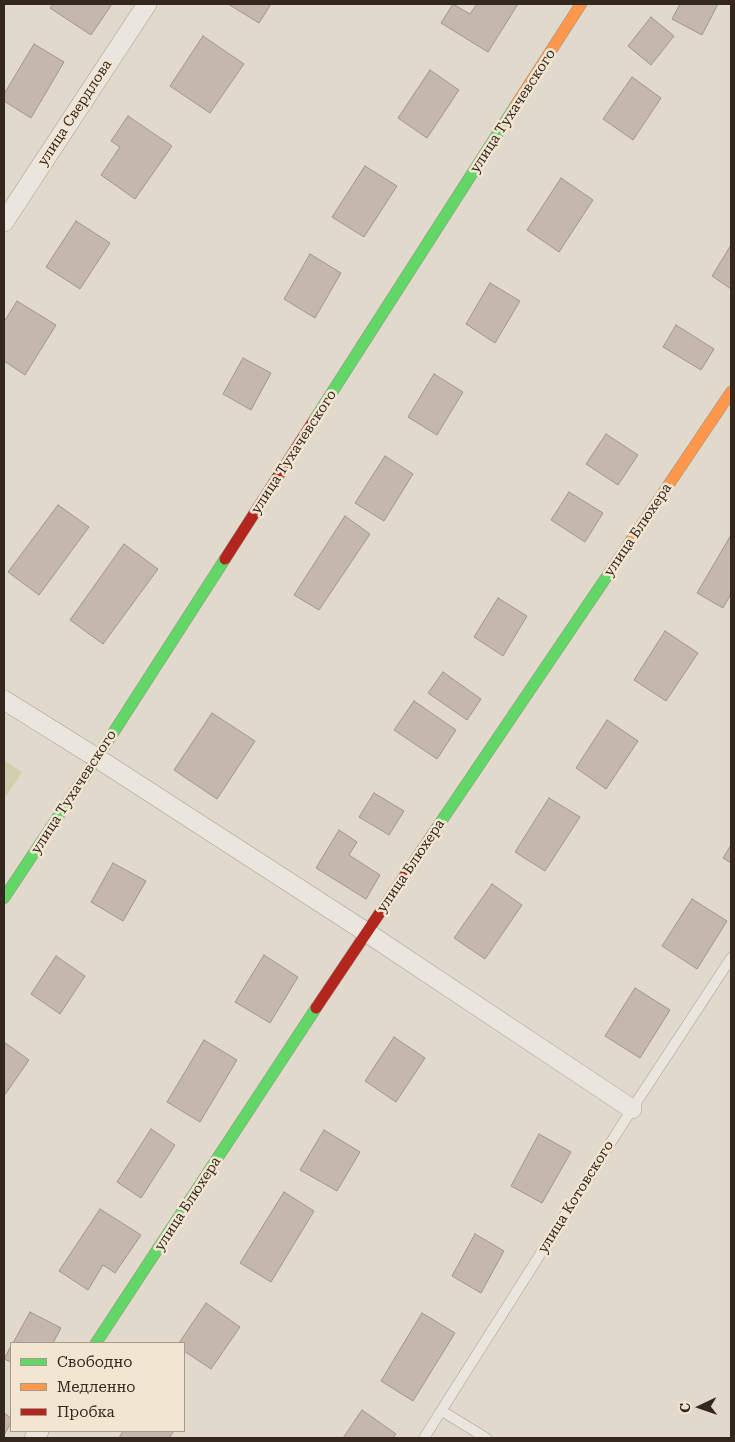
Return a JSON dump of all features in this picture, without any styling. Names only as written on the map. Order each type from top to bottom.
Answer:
[{"type":"street","name":"улица Свердлова","points":[[4,222],[147,4]]},
{"type":"street","name":"улица Тухачевского","points":[[4,898],[97,758],[582,4]]},
{"type":"street","name":"улица Блюхера","points":[[97,1342],[366,932],[731,392]]},
{"type":"street","points":[[4,700],[366,932],[632,1109]]},
{"type":"lane","name":"улица Котовского","points":[[424,1438],[632,1109],[731,958]]},
{"type":"lane","points":[[442,1411],[486,1438]]},
{"type":"shaded area","points":[[4,760],[22,772],[4,799]]},
{"type":"building","points":[[53,4],[112,4],[91,35],[50,8]]},
{"type":"building","points":[[228,4],[271,4],[259,23]]},
{"type":"building","points":[[453,4],[470,14],[477,4],[518,4],[488,52],[441,23]]},
{"type":"building","points":[[680,4],[718,4],[702,35],[672,19]]},
{"type":"building","points":[[651,17],[674,36],[651,65],[628,46]]},
{"type":"building","points":[[203,36],[244,64],[210,113],[170,86]]},
{"type":"building","points":[[34,44],[64,62],[31,118],[4,101],[4,94]]},
{"type":"building","points":[[430,70],[459,90],[427,138],[398,118]]},
{"type":"building","points":[[632,77],[661,98],[633,140],[603,119]]},
{"type":"building","points":[[128,116],[172,146],[135,199],[101,175],[120,147],[111,141]]},
{"type":"building","points":[[365,166],[397,186],[364,237],[332,217]]},
{"type":"building","points":[[561,178],[593,200],[559,252],[527,230]]},
{"type":"building","points":[[76,221],[110,243],[80,289],[46,267]]},
{"type":"building","points":[[731,245],[731,289],[712,276]]},
{"type":"building","points":[[310,254],[341,273],[315,318],[284,299]]},
{"type":"building","points":[[490,283],[520,301],[495,343],[466,324]]},
{"type":"building","points":[[17,301],[56,325],[25,375],[4,361],[4,322]]},
{"type":"building","points":[[676,325],[714,349],[701,370],[663,347]]},
{"type":"building","points":[[243,358],[271,373],[251,410],[223,394]]},
{"type":"building","points":[[434,374],[463,392],[437,435],[408,417]]},
{"type":"building","points":[[606,434],[638,455],[618,485],[586,464]]},
{"type":"building","points":[[385,456],[413,474],[384,521],[355,503]]},
{"type":"building","points":[[569,492],[603,513],[585,542],[551,520]]},
{"type":"building","points":[[58,505],[89,527],[39,595],[8,572]]},
{"type":"building","points":[[345,516],[370,534],[319,610],[294,595]]},
{"type":"building","points":[[731,535],[731,594],[723,608],[697,593]]},
{"type":"building","points":[[124,544],[158,569],[103,644],[70,620]]},
{"type":"building","points":[[498,598],[527,616],[503,656],[474,637]]},
{"type":"building","points":[[665,631],[698,653],[666,701],[634,680]]},
{"type":"building","points":[[443,672],[481,699],[467,720],[428,693]]},
{"type":"building","points":[[414,701],[456,730],[437,759],[394,730]]},
{"type":"building","points":[[212,713],[255,741],[217,799],[174,770]]},
{"type":"building","points":[[607,720],[638,741],[606,789],[576,768]]},
{"type":"building","points":[[374,793],[404,811],[389,835],[359,817]]},
{"type":"building","points":[[549,798],[580,817],[545,871],[515,852]]},
{"type":"building","points":[[339,830],[357,842],[349,855],[380,875],[366,899],[316,868]]},
{"type":"building","points":[[731,845],[731,863],[723,858]]},
{"type":"building","points":[[113,863],[146,881],[123,921],[91,902]]},
{"type":"building","points":[[492,884],[522,905],[485,959],[454,938]]},
{"type":"building","points":[[692,899],[727,921],[697,969],[662,946]]},
{"type":"building","points":[[264,955],[298,977],[270,1023],[235,1002]]},
{"type":"building","points":[[56,956],[85,976],[60,1014],[31,994]]},
{"type":"building","points":[[635,988],[670,1010],[640,1058],[605,1036]]},
{"type":"building","points":[[394,1037],[425,1058],[396,1102],[365,1081]]},
{"type":"building","points":[[204,1040],[237,1060],[200,1122],[167,1102]]},
{"type":"building","points":[[4,1042],[29,1060],[4,1096]]},
{"type":"building","points":[[151,1129],[175,1145],[141,1198],[117,1182]]},
{"type":"building","points":[[324,1130],[360,1152],[337,1191],[300,1170]]},
{"type":"building","points":[[539,1134],[571,1152],[542,1203],[511,1186]]},
{"type":"building","points":[[284,1192],[314,1211],[271,1282],[240,1263]]},
{"type":"building","points":[[100,1209],[141,1235],[115,1273],[103,1265],[88,1290],[59,1271]]},
{"type":"building","points":[[475,1234],[504,1251],[481,1293],[452,1276]]},
{"type":"building","points":[[206,1303],[240,1327],[211,1369],[185,1352],[185,1342],[180,1342]]},
{"type":"building","points":[[30,1312],[61,1328],[54,1342],[14,1342]]},
{"type":"building","points":[[422,1313],[455,1333],[413,1401],[381,1381]]},
{"type":"building","points":[[10,1348],[10,1362],[4,1359]]},
{"type":"building","points":[[362,1410],[396,1434],[393,1438],[343,1438]]},
{"type":"building","points":[[4,1413],[10,1417],[10,1425],[4,1435]]},
{"type":"building","points":[[122,1432],[173,1432],[169,1438],[119,1438]]},
{"type":"traffic: fast","points":[[313,422],[516,105]]},
{"type":"traffic: fast","points":[[434,832],[624,551]]},
{"type":"traffic: fast","points":[[4,898],[225,559]]},
{"type":"traffic: fast","points":[[97,1342],[316,1008]]},
{"type":"traffic: slow","points":[[516,105],[581,4]]},
{"type":"traffic: slow","points":[[624,551],[731,392]]},
{"type":"traffic: jam","points":[[225,559],[313,422]]},
{"type":"traffic: jam","points":[[316,1008],[434,832]]}]
